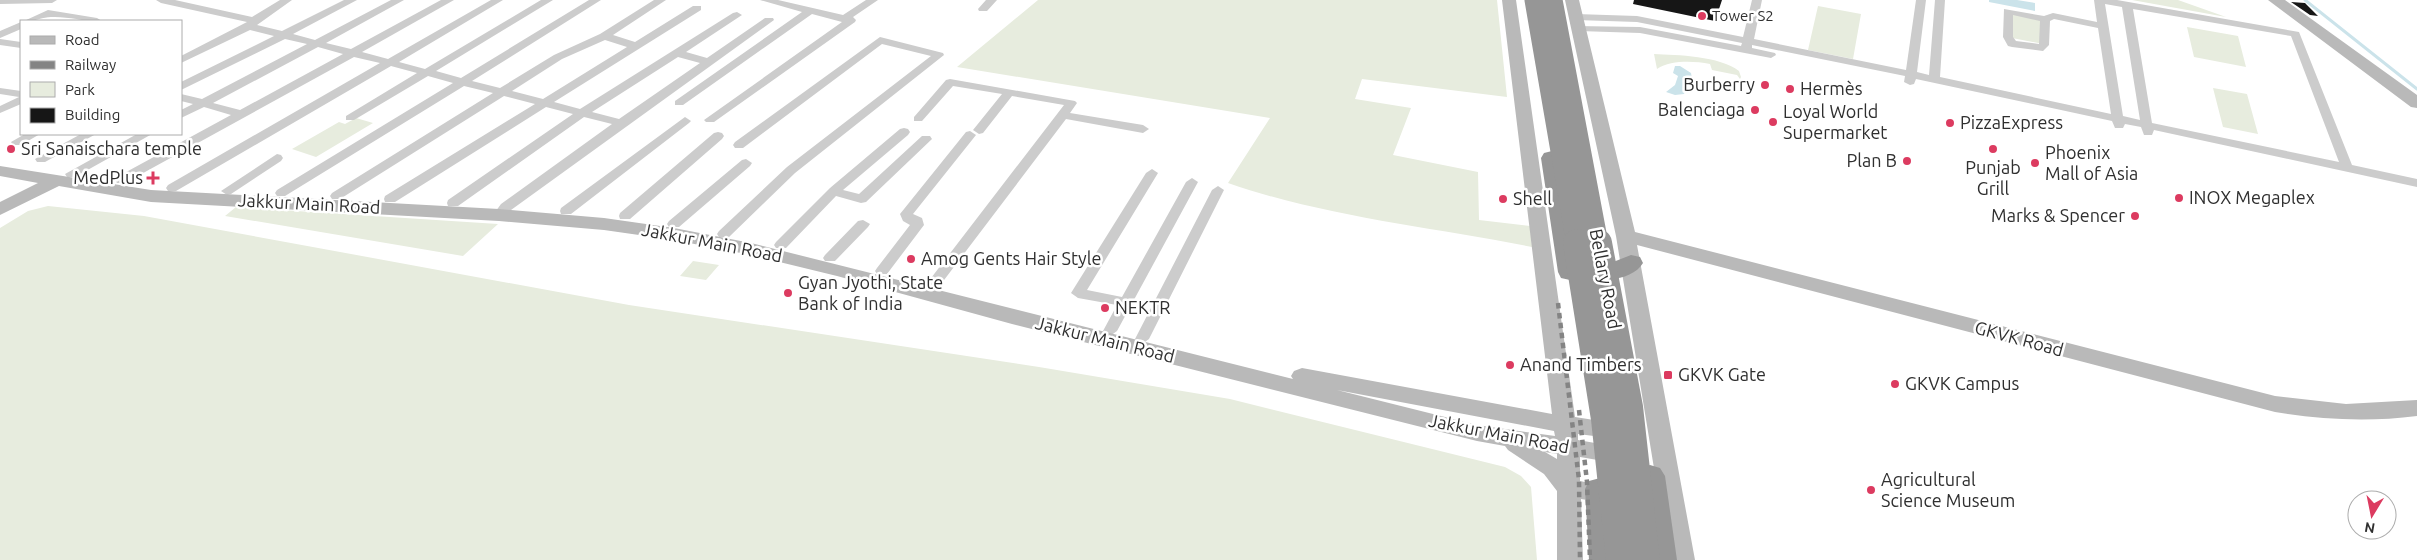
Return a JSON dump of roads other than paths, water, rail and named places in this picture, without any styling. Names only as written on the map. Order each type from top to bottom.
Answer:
[{"type":"highway","name":"Bellary Road","points":[[1527,0],[1586,443],[1600,492],[1605,560]]},
{"type":"highway","name":"Bellary Road","points":[[1535,0],[1592,330],[1616,514],[1620,560]]},
{"type":"highway","name":"Bellary Road","points":[[1552,0],[1629,406],[1646,560]]},
{"type":"highway","name":"Bellary Road","points":[[1558,0],[1624,254],[1655,448],[1661,560]]},
{"type":"main road","points":[[1510,0],[1559,391],[1566,424],[1586,443],[1568,488],[1570,560]]},
{"type":"main road","points":[[2275,0],[2417,103]]},
{"type":"main road","points":[[1576,15],[1624,254]]},
{"type":"main road","points":[[0,160],[63,178]]},
{"type":"main road","points":[[0,171],[63,178]]},
{"type":"main road","points":[[0,209],[16,199],[63,178]]},
{"type":"main road","name":"Jakkur Main Road","points":[[63,178],[120,180],[172,188],[453,203],[618,225],[882,271],[1264,369],[1566,424]]},
{"type":"main road","name":"Jakkur Main Road","points":[[63,178],[150,196],[502,211],[566,211],[625,216],[674,224],[781,245],[1012,317],[1477,433],[1504,438],[1655,448]]},
{"type":"main road","points":[[0,184],[12,191],[16,199]]},
{"type":"main road","name":"GKVK Road","points":[[1624,254],[2275,404],[2317,410],[2402,410],[2417,408]]},
{"type":"main road","name":"GKVK Road","points":[[1624,254],[2287,417],[2320,422],[2417,423]]},
{"type":"main road","points":[[1504,438],[1542,460],[1568,488],[1600,492]]},
{"type":"main road","points":[[1655,448],[1682,560]]},
{"type":"street","points":[[0,1],[52,0]]},
{"type":"street","points":[[161,0],[252,23],[284,35],[621,123]]},
{"type":"street","points":[[182,59],[252,23],[287,0]]},
{"type":"street","points":[[182,86],[352,0]]},
{"type":"street","points":[[182,114],[399,0]]},
{"type":"street","points":[[120,180],[449,0]]},
{"type":"street","points":[[172,188],[498,0]]},
{"type":"street","points":[[350,118],[548,0]]},
{"type":"street","points":[[281,194],[596,0]]},
{"type":"street","points":[[336,196],[558,58],[604,36],[661,0]]},
{"type":"street","points":[[710,120],[852,20],[810,11],[796,3],[765,0]]},
{"type":"street","points":[[844,18],[874,0]]},
{"type":"street","points":[[983,9],[992,0]]},
{"type":"street","points":[[1746,46],[1757,0]]},
{"type":"street","points":[[1910,78],[1921,0]]},
{"type":"street","points":[[1934,79],[1940,0]]},
{"type":"street","points":[[2119,122],[2100,0],[2295,34],[2347,168]]},
{"type":"street","points":[[2127,5],[2147,128]]},
{"type":"street","points":[[390,199],[697,8]]},
{"type":"street","points":[[679,102],[810,11]]},
{"type":"street","points":[[32,20],[48,13],[91,20]]},
{"type":"street","points":[[453,203],[582,113],[737,15]]},
{"type":"street","points":[[1576,15],[1640,30],[1746,46],[1910,78],[2147,128],[2417,189]]},
{"type":"street","points":[[2045,19],[2053,16],[2103,26]]},
{"type":"street","points":[[502,211],[621,123],[769,20]]},
{"type":"street","points":[[0,35],[20,25]]},
{"type":"street","points":[[604,36],[636,46]]},
{"type":"street","points":[[724,234],[791,170],[939,55],[880,40],[738,145]]},
{"type":"street","points":[[0,42],[20,45]]},
{"type":"street","points":[[676,53],[711,62]]},
{"type":"street","points":[[1910,78],[1934,79],[2119,122]]},
{"type":"street","points":[[918,119],[950,82],[1071,103],[933,285]]},
{"type":"street","points":[[0,91],[20,94]]},
{"type":"street","points":[[882,271],[917,225],[917,221],[908,218],[906,214],[1009,93]]},
{"type":"street","points":[[182,97],[242,114]]},
{"type":"street","points":[[0,110],[20,100]]},
{"type":"street","points":[[1063,115],[1143,129]]},
{"type":"street","points":[[566,211],[685,121]]},
{"type":"street","points":[[2147,128],[2417,183]]},
{"type":"street","points":[[781,245],[834,191],[904,132]]},
{"type":"street","points":[[17,142],[32,135]]},
{"type":"street","points":[[41,159],[88,135]]},
{"type":"street","points":[[63,178],[144,135]]},
{"type":"street","points":[[625,216],[718,136]]},
{"type":"street","points":[[834,191],[861,199],[926,139]]},
{"type":"street","points":[[227,191],[277,158]]},
{"type":"street","points":[[674,224],[746,164]]},
{"type":"street","points":[[1125,302],[1078,293],[1152,173]]},
{"type":"street","points":[[1110,331],[1192,182]]},
{"type":"street","points":[[1142,339],[1218,190]]},
{"type":"street","points":[[838,263],[863,224]]},
{"type":"water","points":[[1989,0],[2017,0],[2035,3],[2035,11],[1989,2]]},
{"type":"water","points":[[1675,66],[1680,66],[1691,73],[1692,79],[1687,80],[1683,88],[1686,90],[1684,94],[1675,95],[1666,92],[1675,85],[1678,76],[1673,73]]},
{"type":"waterway","points":[[2305,0],[2417,89]]},
{"type":"railway","points":[[1558,303],[1579,480],[1580,560]]},
{"type":"railway","points":[[1579,410],[1587,482],[1590,560]]},
{"type":"place","name":"Tower S2","points":[[1702,16]]},
{"type":"place","name":"Burberry","points":[[1765,85]]},
{"type":"place","name":"Hermès","points":[[1790,89]]},
{"type":"place","name":"Balenciaga","points":[[1755,110]]},
{"type":"place","name":"Loyal World Supermarket","points":[[1773,122]]},
{"type":"place","name":"PizzaExpress","points":[[1950,123]]},
{"type":"place","name":"Sri Sanaischara temple","points":[[11,149]]},
{"type":"place","name":"Punjab Grill","points":[[1993,149]]},
{"type":"place","name":"Plan B","points":[[1907,161]]},
{"type":"place","name":"Phoenix Mall of Asia","points":[[2035,163]]},
{"type":"place","name":"MedPlus","points":[[153,178]]},
{"type":"place","name":"INOX Megaplex","points":[[2179,198]]},
{"type":"place","name":"Shell","points":[[1503,199]]},
{"type":"place","name":"Marks & Spencer","points":[[2135,216]]},
{"type":"place","name":"Amog Gents Hair Style","points":[[911,259]]},
{"type":"place","name":"Gyan Jyothi, State Bank of India","points":[[788,293]]},
{"type":"place","name":"NEKTR","points":[[1105,308]]},
{"type":"place","name":"Anand Timbers","points":[[1510,365]]},
{"type":"place","name":"GKVK Gate","points":[[1668,375]]},
{"type":"place","name":"GKVK Campus","points":[[1895,384]]},
{"type":"place","name":"Agricultural Science Museum","points":[[1871,490]]}]
